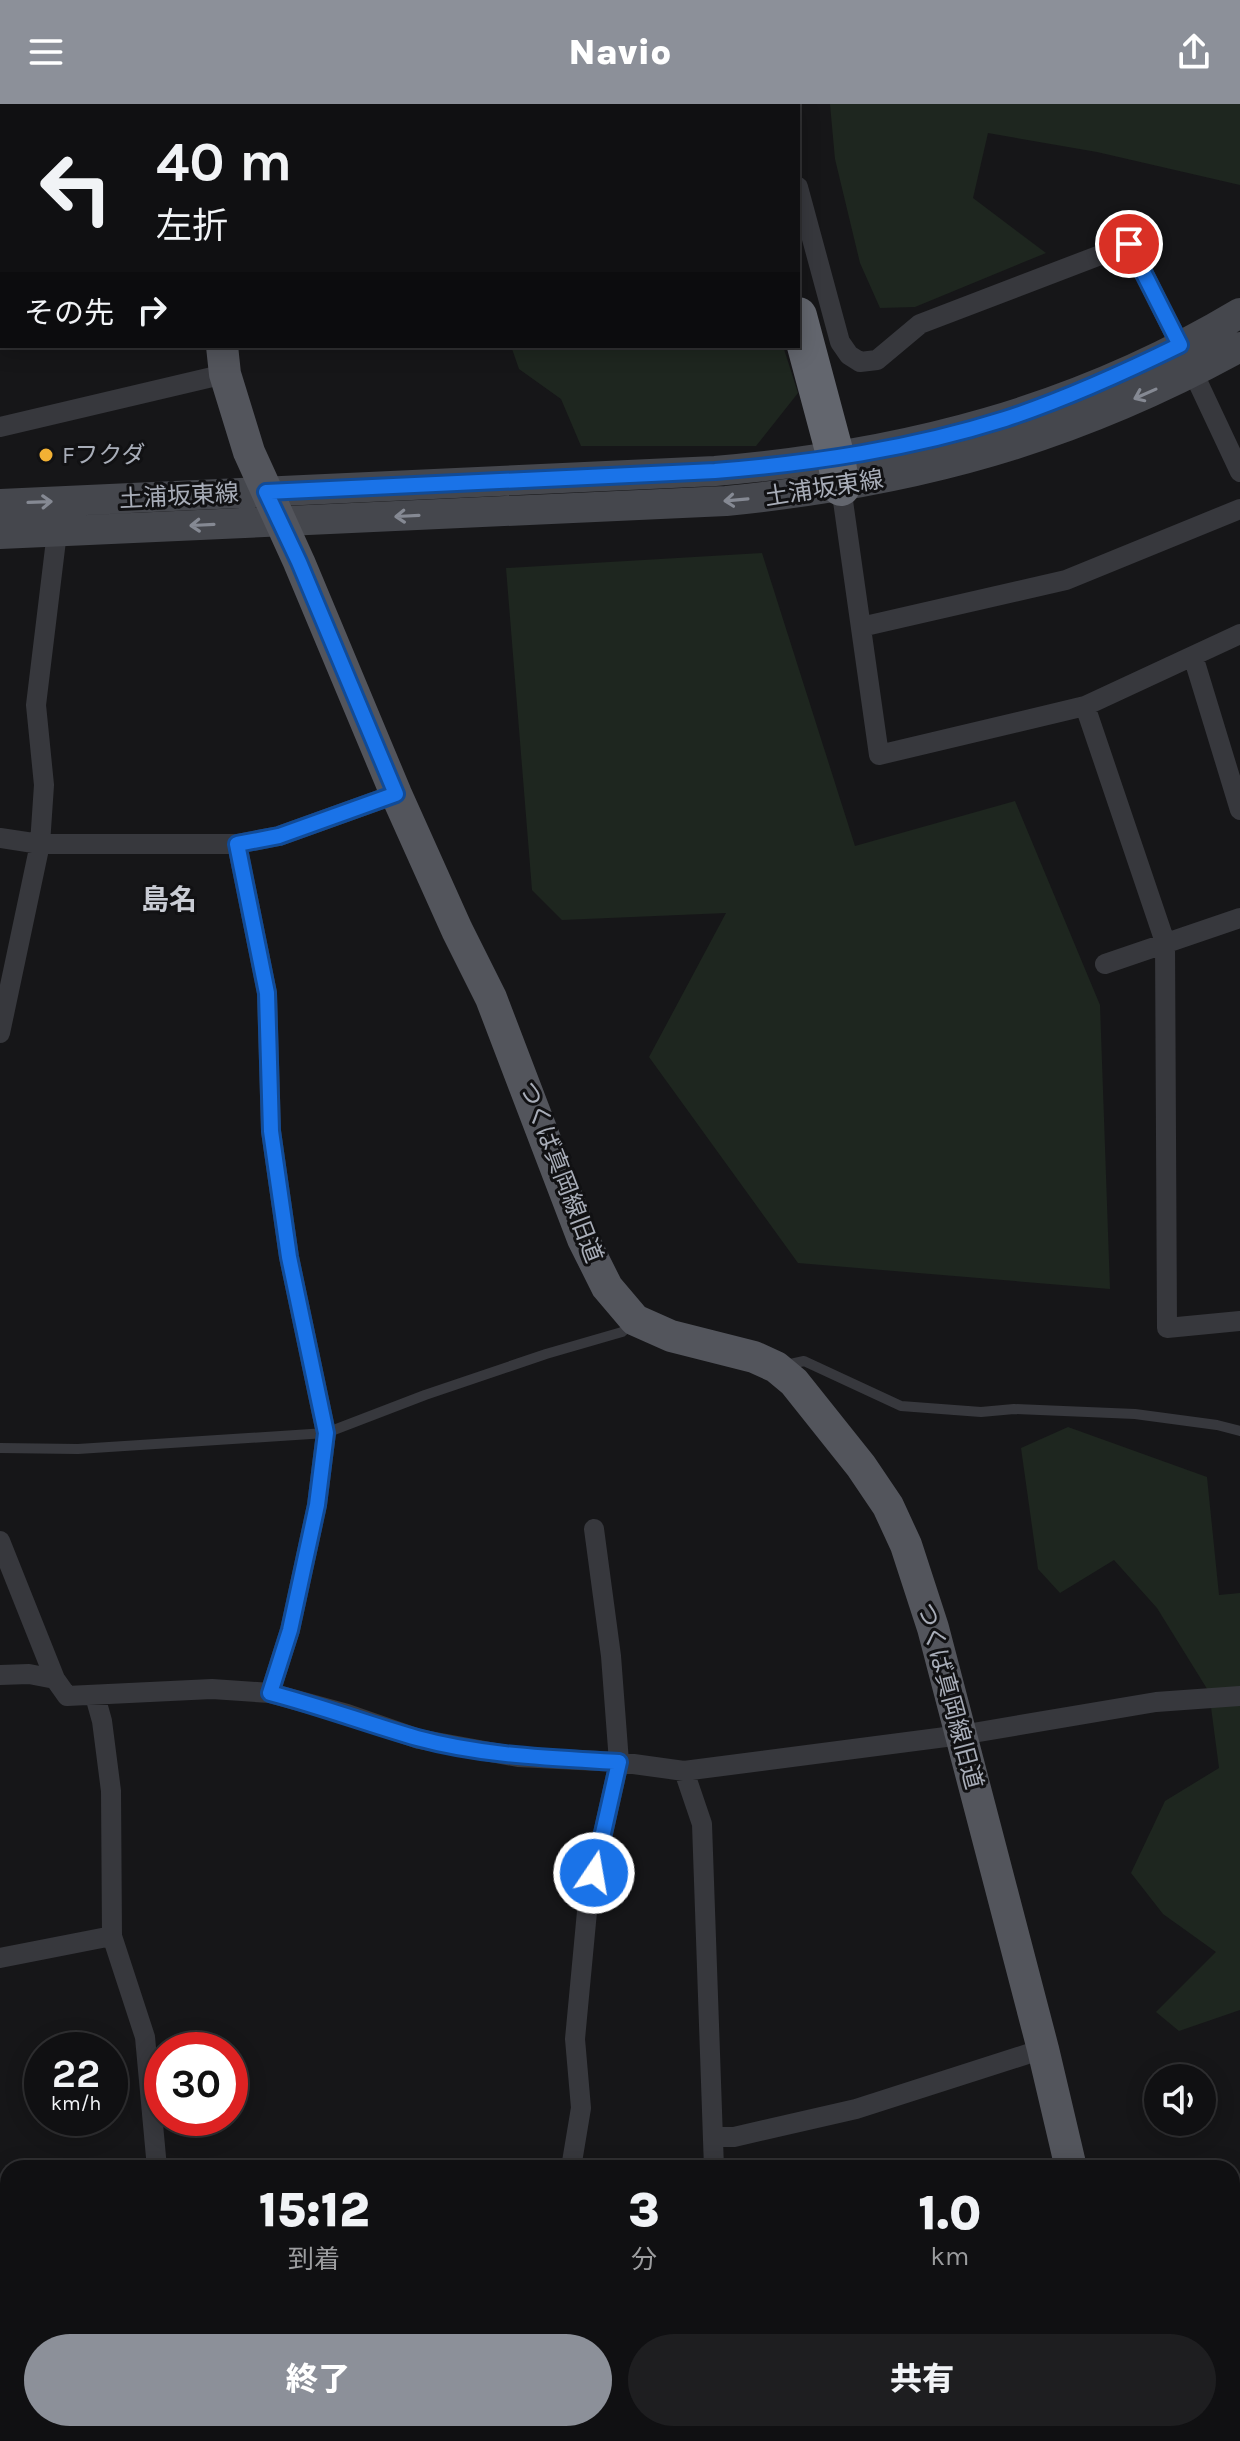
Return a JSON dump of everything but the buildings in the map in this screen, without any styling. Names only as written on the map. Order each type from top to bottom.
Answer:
[{"type":"highway","points":[[800,324],[838,472]]},
{"type":"main road","name":"土浦坂東線","points":[[0,534],[726,501],[838,472],[910,444],[1004,419],[1095,385],[1240,313]]},
{"type":"main road","name":"土浦坂東線","points":[[0,504],[715,471],[915,473],[1012,447],[1101,414],[1240,347]]},
{"type":"main road","name":"つくば真岡線旧道","points":[[223,360],[243,437],[396,794],[508,1037],[583,1239],[607,1287],[635,1320],[671,1336],[754,1357],[776,1367],[803,1393],[861,1466],[888,1506],[906,1545],[933,1628],[1069,2160]]},
{"type":"street","points":[[800,194],[840,342],[849,355],[860,362],[877,360],[920,324],[1129,244],[1180,345]]},
{"type":"street","points":[[0,427],[223,360]]},
{"type":"street","points":[[1193,372],[1240,472]]},
{"type":"street","points":[[838,472],[879,755],[1085,706],[1240,634]]},
{"type":"street","points":[[861,627],[1066,580],[1240,509]]},
{"type":"street","points":[[0,1033],[40,844],[44,785],[36,705],[57,532]]},
{"type":"street","points":[[1193,656],[1240,810]]},
{"type":"street","points":[[1085,706],[1165,942],[1167,1328],[1240,1321]]},
{"type":"street","points":[[0,838],[40,844],[237,844],[279,836],[396,794]]},
{"type":"street","points":[[237,844],[267,993],[271,1131],[289,1257],[326,1433],[317,1505],[290,1630],[270,1693]]},
{"type":"street","points":[[1105,964],[1240,918]]},
{"type":"street","points":[[572,2160],[581,2108],[575,2039],[588,1901],[619,1762],[611,1656],[594,1529]]},
{"type":"street","points":[[0,1541],[55,1679],[67,1696],[212,1689],[270,1693],[347,1714],[419,1739],[518,1757],[619,1762],[684,1771],[961,1735],[1156,1702],[1240,1696]]},
{"type":"street","points":[[0,1675],[29,1674],[55,1679]]},
{"type":"street","points":[[95,1696],[102,1721],[111,1791],[112,1936],[145,2037],[156,2160]]},
{"type":"street","points":[[684,1771],[702,1824],[714,2160]]},
{"type":"street","points":[[0,1958],[112,1936]]},
{"type":"street","points":[[713,2137],[734,2137],[856,2109],[1043,2049]]},
{"type":"lane","points":[[0,1448],[78,1449],[326,1433],[425,1395],[622,1332],[635,1320]]},
{"type":"lane","points":[[776,1367],[804,1361],[901,1406],[981,1412],[1014,1409],[1135,1414],[1240,1431]]},
{"type":"shaded area","points":[[830,104],[1240,104],[1240,185],[1097,152],[988,133],[973,198],[1046,253],[915,307],[880,308],[860,263],[835,159]]},
{"type":"shaded area","points":[[512,348],[784,348],[798,393],[756,446],[581,446],[561,399],[519,369]]},
{"type":"shaded area","points":[[762,553],[855,846],[1015,801],[1100,1005],[1110,1289],[798,1263],[649,1057],[726,913],[562,920],[532,890],[506,568]]},
{"type":"shaded area","points":[[1068,1427],[1207,1477],[1219,1595],[1240,1593],[1240,2010],[1179,2031],[1156,2012],[1216,1952],[1163,1914],[1131,1873],[1165,1801],[1219,1768],[1209,1692],[1157,1608],[1114,1560],[1060,1593],[1038,1569],[1021,1448]]},
{"type":"place","name":"Fフクダ","points":[[46,455]]},
{"type":"district","name":"島名","points":[[169,899]]},
{"type":"route","points":[[594,1873],[619,1762],[518,1757],[419,1739],[347,1714],[270,1693],[290,1630],[317,1505],[326,1433],[289,1257],[271,1131],[267,993],[237,844],[279,836],[396,794],[299,562],[266,492],[778,466],[872,452],[959,432],[1052,402],[1180,345],[1129,244]]}]
